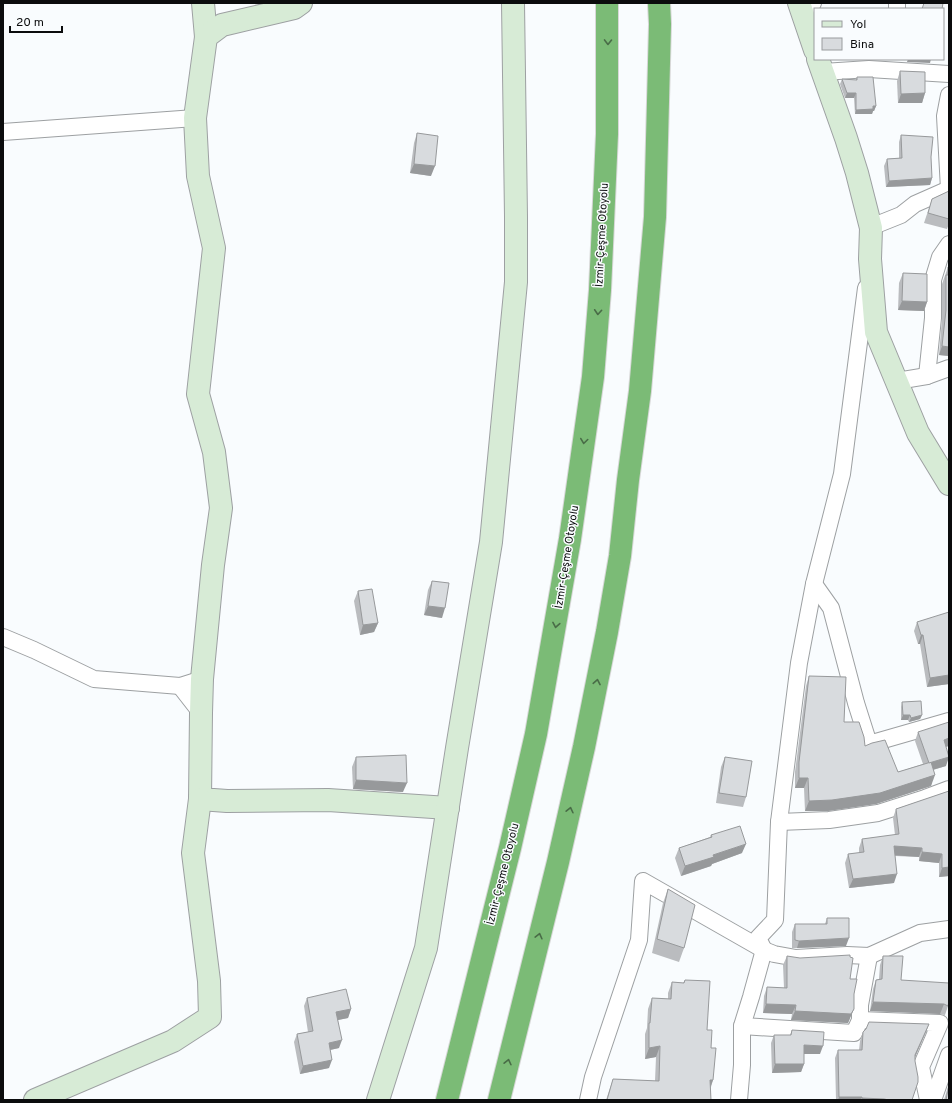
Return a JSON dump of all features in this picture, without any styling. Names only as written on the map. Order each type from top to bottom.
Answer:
[{"type":"highway","name":"İzmir-Çeşme Otoyolu","points":[[447,1100],[508,855],[536,734],[570,539],[593,377],[600,290],[607,134],[608,3]]},
{"type":"highway","points":[[499,1100],[558,862],[584,747],[607,632],[620,556],[628,480],[640,391],[655,217],[660,24],[659,3]]},
{"type":"street","points":[[35,1100],[173,1041],[210,1017],[209,981],[193,853],[200,799],[202,679],[213,564],[221,508],[214,452],[198,394],[214,248],[198,176],[195,118],[206,36],[203,3]]},
{"type":"street","points":[[206,36],[222,25],[294,8],[301,3]]},
{"type":"street","points":[[378,1100],[426,948],[491,542],[516,282],[513,3]]},
{"type":"street","points":[[805,7],[814,46]]},
{"type":"street","points":[[739,1100],[742,1065],[742,1026],[752,997],[764,950],[758,938],[775,920],[779,822],[799,663],[814,584],[842,474],[870,259],[871,228],[857,173],[820,66],[869,69],[895,64],[949,74]]},
{"type":"street","points":[[871,228],[901,215],[915,204],[949,189],[946,116],[949,95]]},
{"type":"street","points":[[3,132],[195,118]]},
{"type":"street","points":[[927,376],[934,318],[933,280],[940,257],[949,244]]},
{"type":"street","points":[[870,259],[876,332],[918,433],[949,484]]},
{"type":"street","points":[[897,381],[927,376],[949,368]]},
{"type":"street","points":[[814,584],[830,608],[869,744],[949,721]]},
{"type":"street","points":[[3,637],[94,679],[180,686],[202,679]]},
{"type":"street","points":[[180,686],[201,713]]},
{"type":"street","points":[[779,822],[829,820],[878,813],[949,789]]},
{"type":"street","points":[[200,799],[227,801],[328,800],[448,808]]},
{"type":"street","points":[[588,1100],[593,1077],[639,940],[643,881],[764,950],[774,954],[796,958],[847,955],[869,956],[920,933],[949,929]]},
{"type":"street","points":[[742,1026],[854,1033],[860,1020],[860,1005],[869,956]]},
{"type":"street","points":[[860,1020],[944,1025],[921,1066],[928,1100]]},
{"type":"street","points":[[933,1100],[949,1055]]},
{"type":"building","points":[[924,3],[943,3],[942,8],[922,8]]},
{"type":"building","points":[[900,71],[925,72],[925,93],[901,94]]},
{"type":"building","points":[[857,77],[873,77],[876,106],[873,106],[873,109],[856,110],[856,93],[847,93],[842,79],[857,80]]},
{"type":"building","points":[[417,133],[438,136],[435,166],[414,164]]},
{"type":"building","points":[[901,135],[933,137],[931,157],[932,178],[889,181],[887,159],[902,158]]},
{"type":"building","points":[[949,191],[949,219],[928,213],[932,199]]},
{"type":"building","points":[[948,267],[949,347],[942,346],[946,310],[946,275],[948,275]]},
{"type":"building","points":[[903,273],[927,274],[927,302],[902,301]]},
{"type":"building","points":[[432,581],[449,583],[445,608],[428,606]]},
{"type":"building","points":[[372,589],[378,623],[363,625],[358,591]]},
{"type":"building","points":[[949,612],[949,675],[930,678],[923,635],[921,635],[917,622]]},
{"type":"building","points":[[809,676],[846,677],[844,722],[859,722],[864,737],[865,746],[885,740],[898,772],[931,762],[935,775],[880,793],[832,800],[809,801],[808,778],[799,778],[799,762]]},
{"type":"building","points":[[921,701],[922,715],[911,718],[910,715],[903,715],[902,702]]},
{"type":"building","points":[[949,722],[949,738],[944,740],[949,757],[929,763],[918,732]]},
{"type":"building","points":[[406,755],[407,783],[356,780],[356,757]]},
{"type":"building","points":[[725,757],[752,761],[746,797],[719,793]]},
{"type":"building","points":[[949,791],[949,867],[942,868],[942,854],[922,852],[922,848],[894,846],[897,874],[853,879],[848,854],[864,852],[862,839],[899,834],[896,809]]},
{"type":"building","points":[[740,826],[746,844],[713,855],[714,857],[685,866],[679,848],[712,837],[711,835]]},
{"type":"building","points":[[668,889],[695,905],[684,948],[657,939]]},
{"type":"building","points":[[827,918],[849,918],[849,938],[795,940],[795,924],[827,924]]},
{"type":"building","points":[[850,955],[850,957],[853,958],[850,979],[857,979],[854,994],[854,1009],[851,1014],[795,1011],[796,1005],[766,1004],[767,987],[787,988],[787,956],[800,958]]},
{"type":"building","points":[[883,956],[903,956],[901,980],[949,983],[948,1006],[944,1004],[873,1002],[876,980],[882,979]]},
{"type":"building","points":[[685,980],[710,981],[707,1030],[712,1030],[711,1048],[716,1048],[713,1080],[710,1080],[711,1100],[607,1100],[613,1079],[659,1081],[660,1046],[649,1048],[649,1023],[652,998],[671,999],[672,982],[684,983]]},
{"type":"building","points":[[346,989],[351,1009],[336,1012],[342,1040],[329,1043],[332,1060],[303,1066],[297,1034],[313,1031],[307,998]]},
{"type":"building","points":[[869,1022],[929,1024],[915,1055],[918,1082],[912,1100],[839,1097],[838,1050],[862,1050],[863,1032]]},
{"type":"building","points":[[792,1030],[824,1032],[823,1046],[804,1045],[804,1064],[775,1064],[774,1035],[791,1035]]},
{"type":"building","points":[[949,1085],[949,1100],[946,1100]]}]
